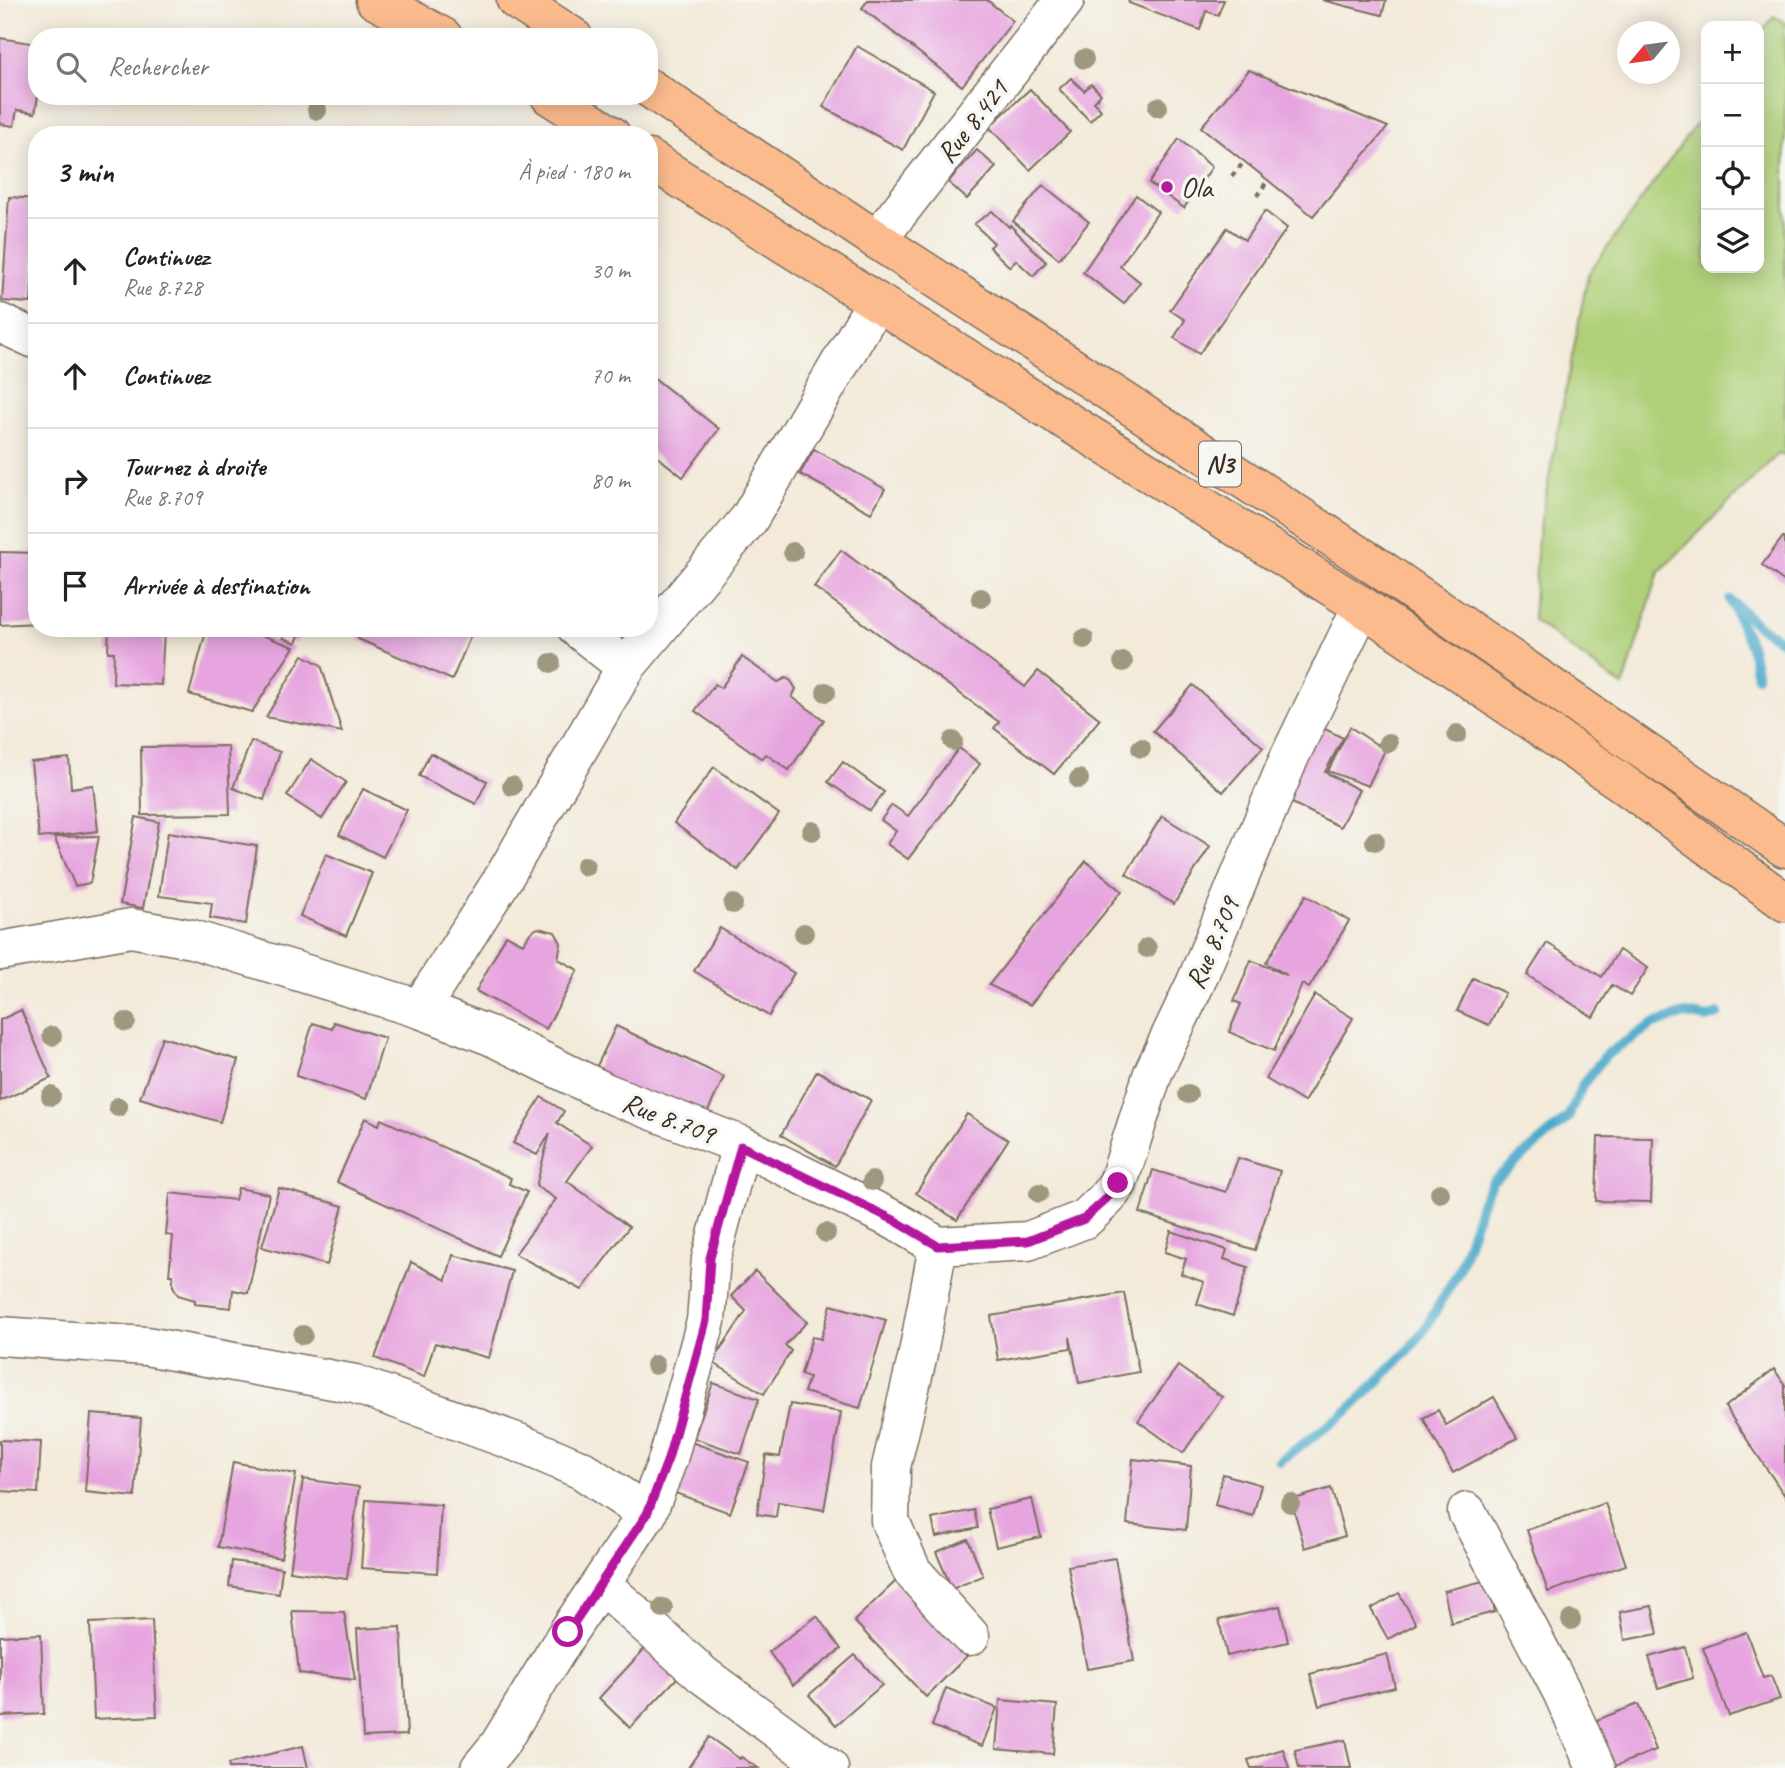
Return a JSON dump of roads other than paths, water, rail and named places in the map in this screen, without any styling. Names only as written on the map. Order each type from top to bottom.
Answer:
[{"type":"highway","points":[[375,0],[426,28]]},
{"type":"highway","points":[[403,0],[445,28]]},
{"type":"highway","points":[[516,0],[549,20]]},
{"type":"highway","name":"N3","points":[[658,94],[1379,568],[1785,848]]},
{"type":"highway","points":[[564,105],[597,126]]},
{"type":"highway","name":"N3","points":[[658,165],[1362,606],[1618,780],[1785,902]]},
{"type":"street","name":"Rue 8.421","points":[[877,240],[1065,0]]},
{"type":"street","points":[[658,628],[749,519],[876,302]]},
{"type":"street","points":[[0,323],[28,336]]},
{"type":"street","name":"Rue 8.709","points":[[0,951],[131,928],[192,939],[419,1009],[491,1037],[607,1093],[741,1146],[894,1220],[938,1246],[1028,1241],[1084,1219],[1106,1199],[1118,1183],[1153,1073],[1196,982],[1290,756],[1362,606]]},
{"type":"street","points":[[588,637],[626,667]]},
{"type":"street","points":[[419,1009],[504,877],[626,667],[651,637]]},
{"type":"street","points":[[480,1768],[499,1745],[568,1632],[647,1514],[668,1459],[706,1321],[710,1258],[741,1146]]},
{"type":"street","points":[[938,1246],[918,1359],[891,1467],[890,1521],[912,1571],[970,1636]]},
{"type":"street","points":[[0,1336],[146,1346],[355,1384],[519,1443],[582,1470],[647,1514]]},
{"type":"street","points":[[1467,1512],[1562,1692],[1596,1768]]},
{"type":"street","points":[[601,1584],[703,1675],[829,1768]]},
{"type":"waterway","points":[[1730,600],[1751,647],[1757,676]]},
{"type":"waterway","points":[[1735,604],[1758,626],[1785,643]]},
{"type":"waterway","points":[[1280,1461],[1349,1410],[1406,1353],[1425,1329],[1459,1270],[1482,1201],[1492,1182],[1568,1118],[1583,1084],[1606,1055],[1653,1024],[1685,1014],[1707,1018],[1718,1014]]},
{"type":"place","name":"Ola","points":[[1167,187]]}]
